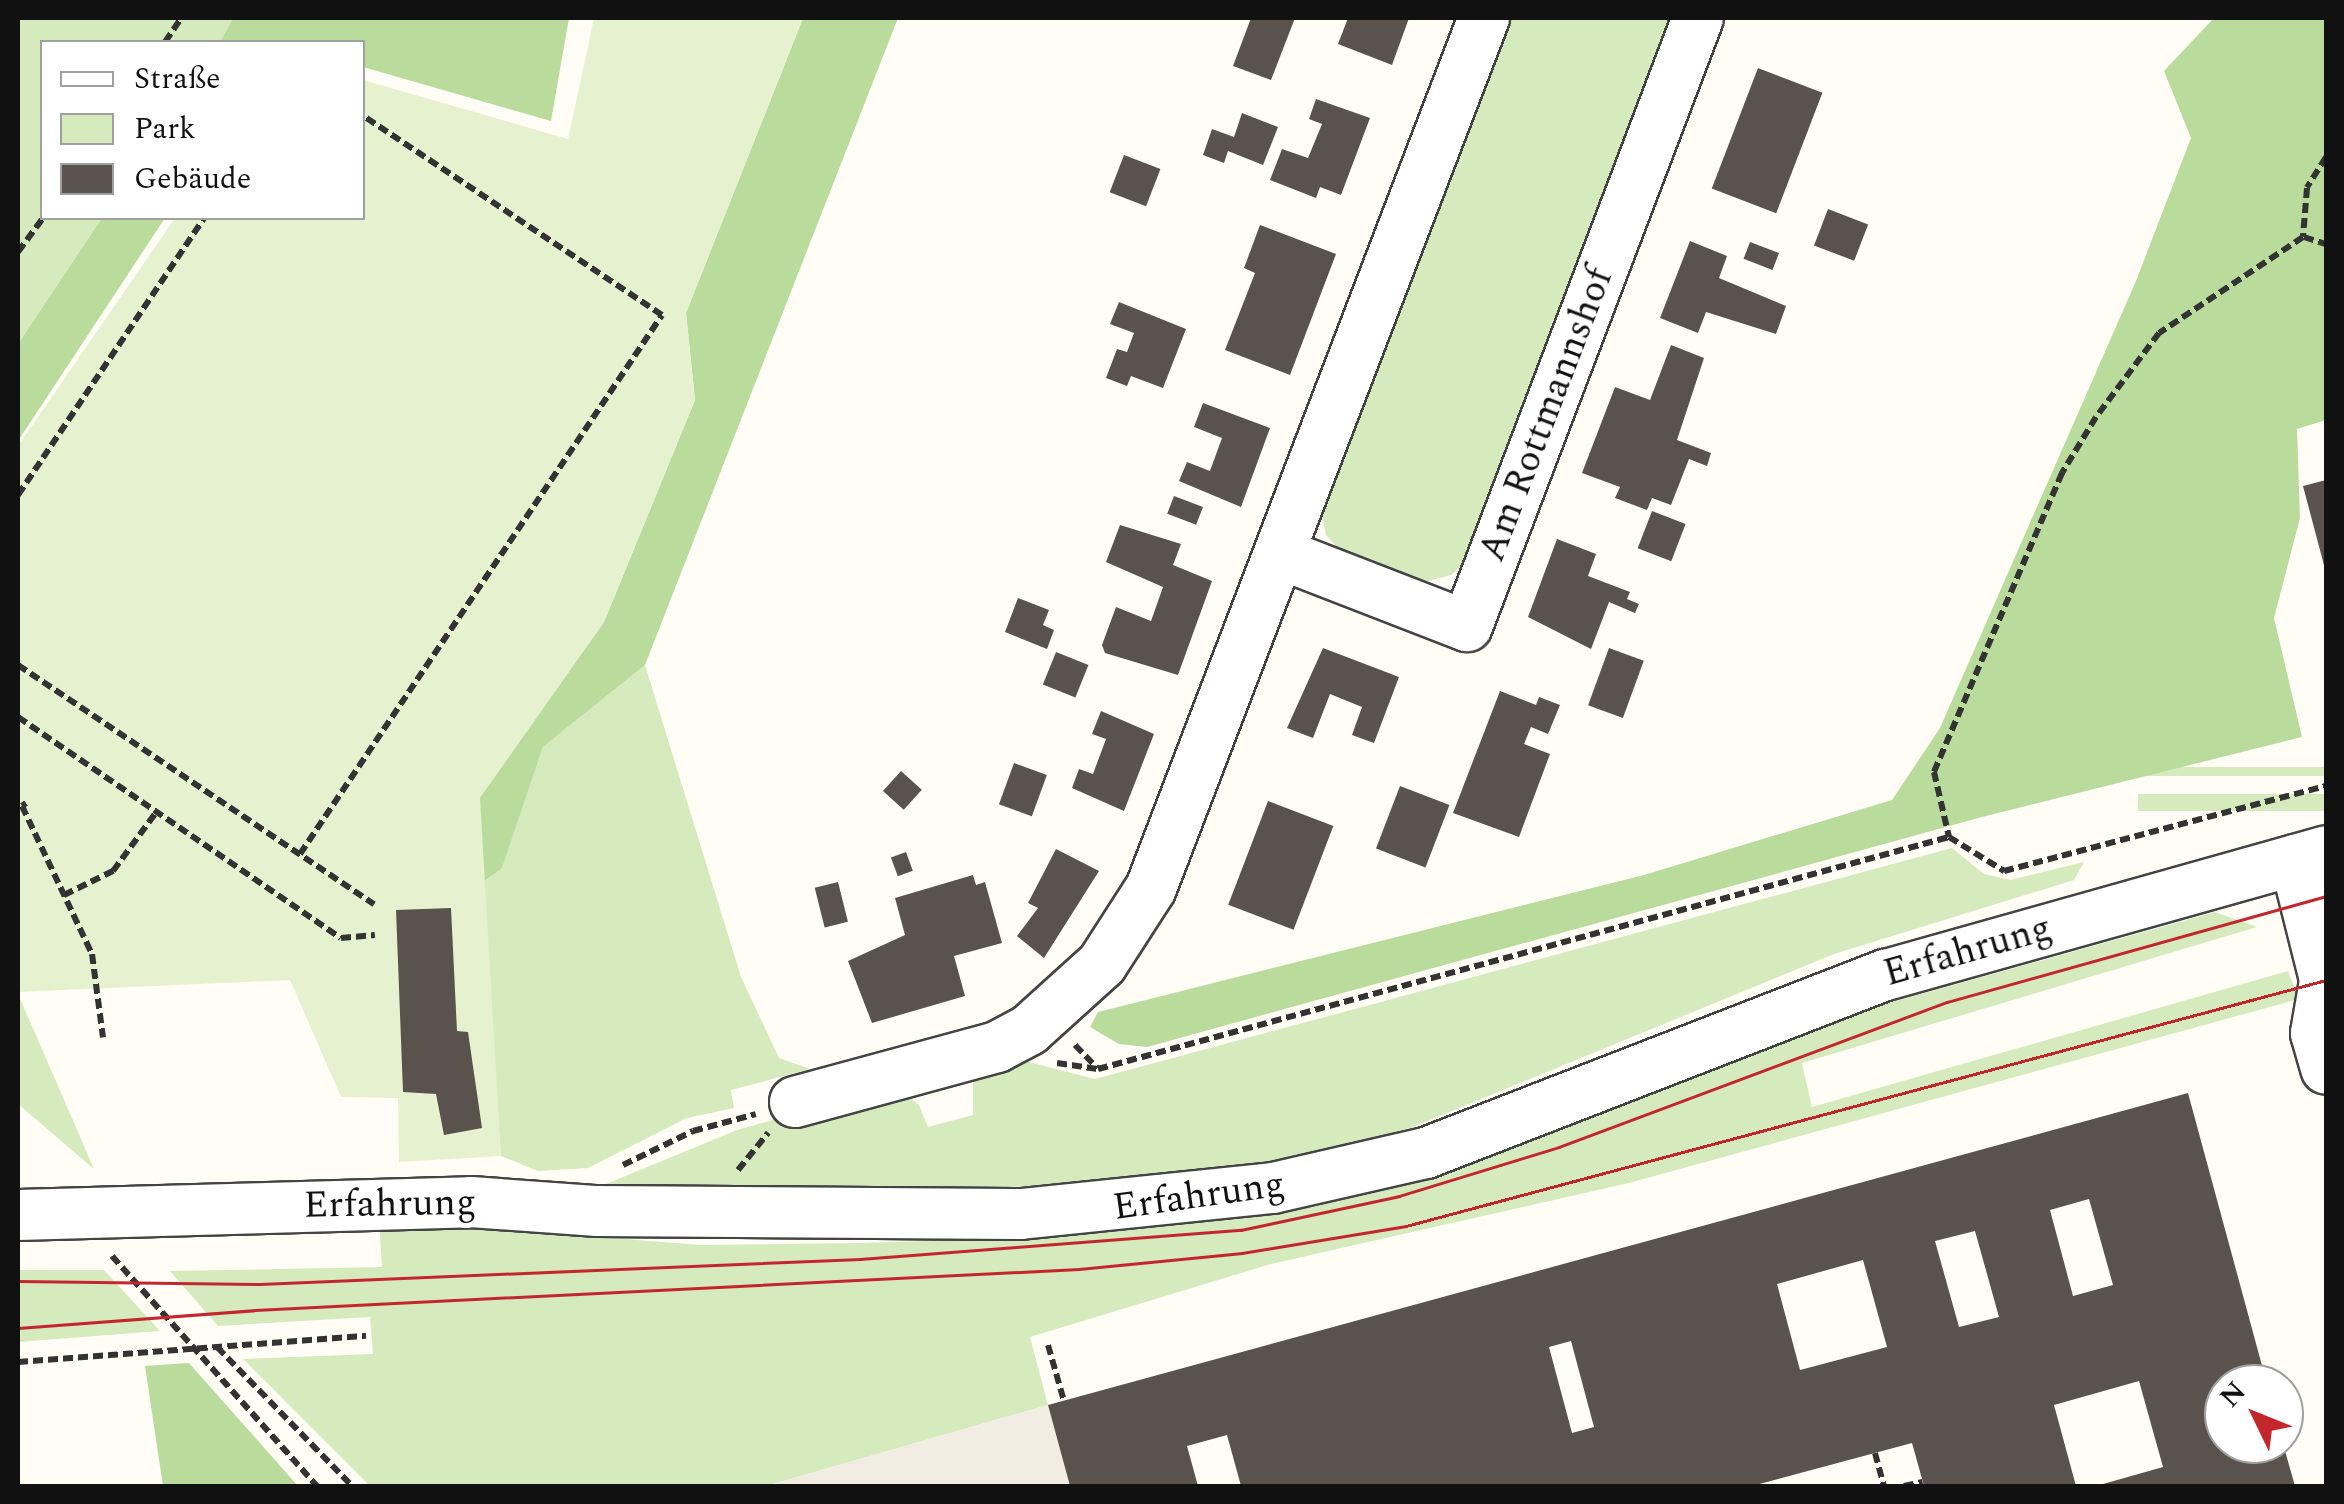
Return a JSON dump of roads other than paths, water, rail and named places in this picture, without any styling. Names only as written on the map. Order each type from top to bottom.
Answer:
[{"type":"street","points":[[795,1102],[936,1081],[997,1047],[1058,1008],[1102,964],[1151,888],[1484,18]]},
{"type":"street","name":"Am Rottmannshof","points":[[1281,554],[1467,626],[1698,18]]},
{"type":"street","points":[[2310,855],[2326,982],[2316,1033],[2326,1069]]},
{"type":"street","name":"Erfahrung","points":[[18,1215],[472,1202],[702,1212],[1091,1212],[1357,1171],[1536,1113],[1696,1044],[1886,975],[2310,855]]},
{"type":"tram line","points":[[18,1281],[260,1284],[860,1259],[1241,1230],[1399,1196],[1559,1147],[1947,1002],[2326,896]]},
{"type":"tram line","points":[[18,1328],[255,1310],[1079,1269],[1242,1253],[1406,1226],[2326,980]]}]
